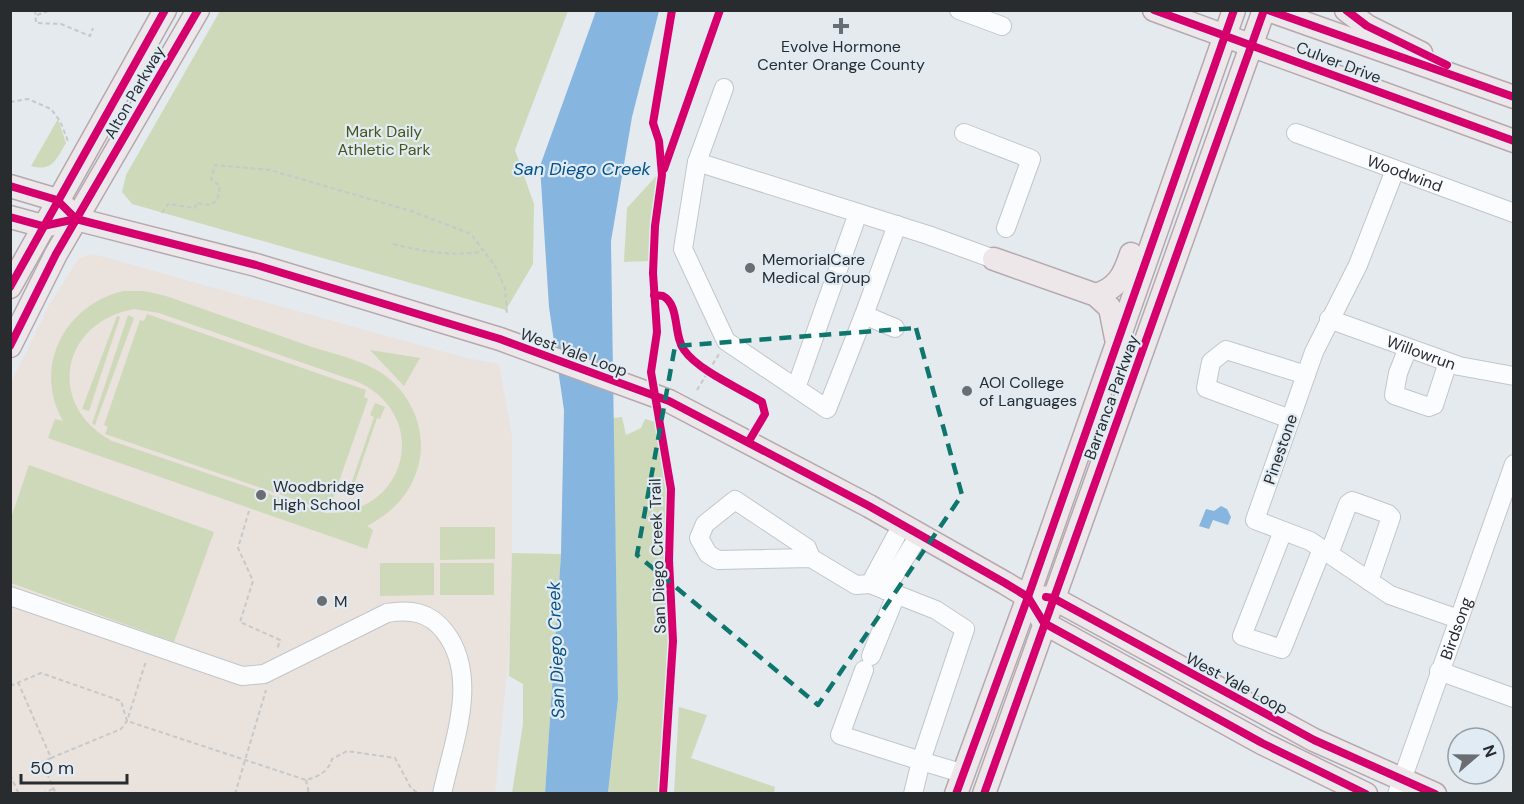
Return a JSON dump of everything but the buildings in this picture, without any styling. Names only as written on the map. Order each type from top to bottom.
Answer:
[{"type":"main road","name":"Alton Parkway","points":[[10,287],[165,10]]},
{"type":"main road","name":"Alton Parkway","points":[[10,346],[76,219],[198,10]]},
{"type":"main road","name":"Culver Drive","points":[[1154,10],[1514,141]]},
{"type":"main road","name":"Barranca Parkway","points":[[959,783],[1028,597],[1234,10]]},
{"type":"main road","name":"Culver Drive","points":[[1266,10],[1507,94]]},
{"type":"main road","name":"Barranca Parkway","points":[[984,794],[1266,10]]},
{"type":"main road","points":[[1346,10],[1367,26],[1507,94]]},
{"type":"main road","points":[[1096,295],[1111,290],[1120,281],[1156,184],[1182,156]]},
{"type":"main road","points":[[10,186],[57,200],[76,219]]},
{"type":"main road","name":"West Yale Loop","points":[[10,217],[43,226],[76,219],[256,265],[500,339],[669,401],[750,441],[1028,597],[1053,598],[1399,786],[1435,794]]},
{"type":"main road","points":[[994,259],[1096,295],[1110,308],[1117,340]]},
{"type":"main road","name":"West Yale Loop","points":[[1028,597],[1044,623],[1298,761],[1366,794]]},
{"type":"street","points":[[959,10],[1002,26]]},
{"type":"street","points":[[724,88],[697,162],[683,249],[726,341],[827,409],[897,225]]},
{"type":"street","points":[[964,133],[1030,159],[1006,228]]},
{"type":"street","name":"Woodwind","points":[[1296,133],[1514,213]]},
{"type":"street","points":[[697,162],[897,225],[994,259]]},
{"type":"street","name":"Pinestone","points":[[1395,170],[1358,265],[1329,319],[1306,375],[1255,520],[1310,541],[1390,595],[1458,619]]},
{"type":"street","points":[[796,388],[858,213]]},
{"type":"street","points":[[864,315],[895,328]]},
{"type":"street","name":"Willowrun","points":[[1329,319],[1448,362],[1514,376]]},
{"type":"street","points":[[1408,348],[1398,373],[1394,395],[1429,407],[1434,405],[1448,362]]},
{"type":"street","points":[[1290,420],[1206,388],[1211,362],[1226,350],[1306,375]]},
{"type":"street","name":"Birdsong","points":[[1399,786],[1514,464]]},
{"type":"street","points":[[811,558],[807,548],[735,500],[705,524],[699,538],[708,554],[718,560],[811,558],[856,585],[884,590],[936,610],[965,629],[921,761],[913,794]]},
{"type":"street","points":[[1283,531],[1242,636],[1282,649],[1348,504],[1352,501],[1391,517],[1369,581]]},
{"type":"street","points":[[910,530],[884,590],[867,663],[840,735],[921,761],[959,783]]},
{"type":"street","points":[[10,596],[242,676],[271,670],[387,613],[406,610],[425,614],[438,622],[458,653],[464,682],[442,794]]},
{"type":"street","points":[[1439,671],[1514,698]]},
{"type":"path","points":[[35,10],[36,23],[61,24],[86,35],[92,34],[93,28]]},
{"type":"path","points":[[37,15],[48,11]]},
{"type":"path","points":[[10,102],[28,99],[51,109],[60,122],[68,141]]},
{"type":"path","points":[[162,213],[168,204],[195,208],[196,202],[210,205],[217,201],[220,186],[211,179],[215,165],[270,170],[411,211],[471,234],[482,252],[495,266],[505,288],[507,315]]},
{"type":"path","points":[[393,244],[428,253],[457,255],[482,252]]},
{"type":"path","points":[[697,390],[704,367],[718,355]]},
{"type":"path","points":[[704,367],[717,375]]},
{"type":"path","points":[[235,794],[280,640],[240,622],[253,581],[238,548],[249,511]]},
{"type":"path","points":[[56,794],[42,762],[121,729],[127,721],[150,645]]},
{"type":"path","points":[[10,686],[41,673],[121,700],[127,721]]},
{"type":"path","points":[[18,682],[51,758]]},
{"type":"path","points":[[127,721],[306,780],[315,778],[330,767],[332,759],[347,751],[395,758],[411,789],[419,794]]},
{"type":"path","points":[[10,775],[19,794]]},
{"type":"path","points":[[306,780],[309,794]]},
{"type":"path","points":[[42,794],[54,788]]},
{"type":"highlighted area","points":[[916,328],[962,495],[818,705],[637,555],[675,346]]},
{"type":"shaded area","name":"Woodbridge High School","points":[[93,254],[466,358],[499,364],[512,436],[512,621],[495,793],[11,793],[10,385],[49,305],[79,258]]},
{"type":"green space","name":"Mark Daily Athletic Park","points":[[220,11],[568,11],[515,150],[534,204],[533,264],[506,310],[132,204],[122,192],[126,175]]},
{"type":"green space","points":[[58,119],[66,143],[49,166],[31,166]]},
{"type":"green space","points":[[659,173],[652,222],[650,261],[624,262],[627,208]]},
{"type":"green space","points":[[124,291],[144,291],[166,296],[361,363],[379,371],[396,385],[409,403],[418,424],[420,458],[413,480],[402,499],[386,514],[367,526],[373,530],[367,549],[48,438],[55,419],[63,421],[54,400],[51,380],[53,360],[60,341],[85,309],[103,298]],"holes":[[[134,309],[159,313],[358,382],[381,398],[396,417],[402,439],[400,461],[391,482],[375,499],[353,510],[325,513],[112,441],[91,426],[77,407],[70,387],[70,366],[77,347],[90,330],[109,317]]]},
{"type":"green space","points":[[147,314],[366,390],[364,397],[368,399],[331,504],[327,503],[325,510],[105,434],[108,427],[104,425],[140,320],[144,321]]},
{"type":"green space","points":[[128,315],[134,318],[95,425],[92,424]]},
{"type":"green space","points":[[117,316],[120,317],[89,411],[82,409]]},
{"type":"green space","points":[[370,350],[420,358],[404,386]]},
{"type":"green space","points":[[375,403],[385,407],[380,419],[377,418],[350,497],[347,496],[374,417],[370,415]]},
{"type":"green space","points":[[622,417],[626,435],[641,428],[645,419],[659,423],[671,489],[669,560],[673,641],[662,793],[608,794],[618,699],[613,418]]},
{"type":"green space","points":[[29,465],[214,532],[174,642],[11,583],[11,518]]},
{"type":"green space","points":[[440,527],[495,527],[495,559],[440,560]]},
{"type":"green space","points":[[512,553],[561,554],[545,793],[512,793],[523,724],[523,684],[509,676]]},
{"type":"green space","points":[[380,563],[434,563],[434,595],[380,596]]},
{"type":"green space","points":[[440,563],[494,563],[494,595],[440,595]]},
{"type":"green space","points":[[679,707],[707,715],[691,758],[775,787],[774,793],[674,793]]},
{"type":"water","name":"San Diego Creek","points":[[596,11],[659,11],[632,117],[611,241],[618,699],[608,793],[545,793],[561,554],[564,410],[549,307],[540,166]]},
{"type":"water","points":[[1221,506],[1227,509],[1231,517],[1228,525],[1213,520],[1209,529],[1199,526],[1206,509],[1214,511]]},
{"type":"cycle path","points":[[10,287],[165,10]]},
{"type":"cycle path","points":[[10,346],[56,254],[198,10]]},
{"type":"cycle path","name":"San Diego Creek Trail","points":[[663,794],[673,641],[669,560],[671,489],[651,372],[657,332],[653,273],[655,226],[662,175],[659,141],[653,123],[672,10]]},
{"type":"cycle path","points":[[664,169],[720,10]]},
{"type":"cycle path","points":[[1154,10],[1514,141]]},
{"type":"cycle path","points":[[956,794],[1028,597],[1234,10]]},
{"type":"cycle path","points":[[984,794],[1264,10]]},
{"type":"cycle path","points":[[1268,10],[1514,97]]},
{"type":"cycle path","points":[[1346,10],[1367,26],[1447,65]]},
{"type":"cycle path","points":[[10,186],[57,200],[76,219]]},
{"type":"cycle path","points":[[10,217],[43,226],[76,219],[256,265],[500,339],[669,401],[869,506],[1005,583],[1028,597],[1044,623],[1262,743],[1366,794]]},
{"type":"cycle path","points":[[654,295],[663,296],[672,306],[678,336],[684,350],[691,358],[709,372],[762,402],[765,414],[749,441]]},
{"type":"cycle path","points":[[1046,597],[1053,598],[1314,740],[1435,794]]},
{"type":"place","name":"Evolve Hormone Center Orange County","points":[[841,26]]},
{"type":"place","name":"MemorialCare Medical Group","points":[[750,268]]},
{"type":"place","name":"AOI College of Languages","points":[[967,391]]},
{"type":"place","name":"Woodbridge High School","points":[[261,495]]},
{"type":"place","name":"M","points":[[322,601]]}]
